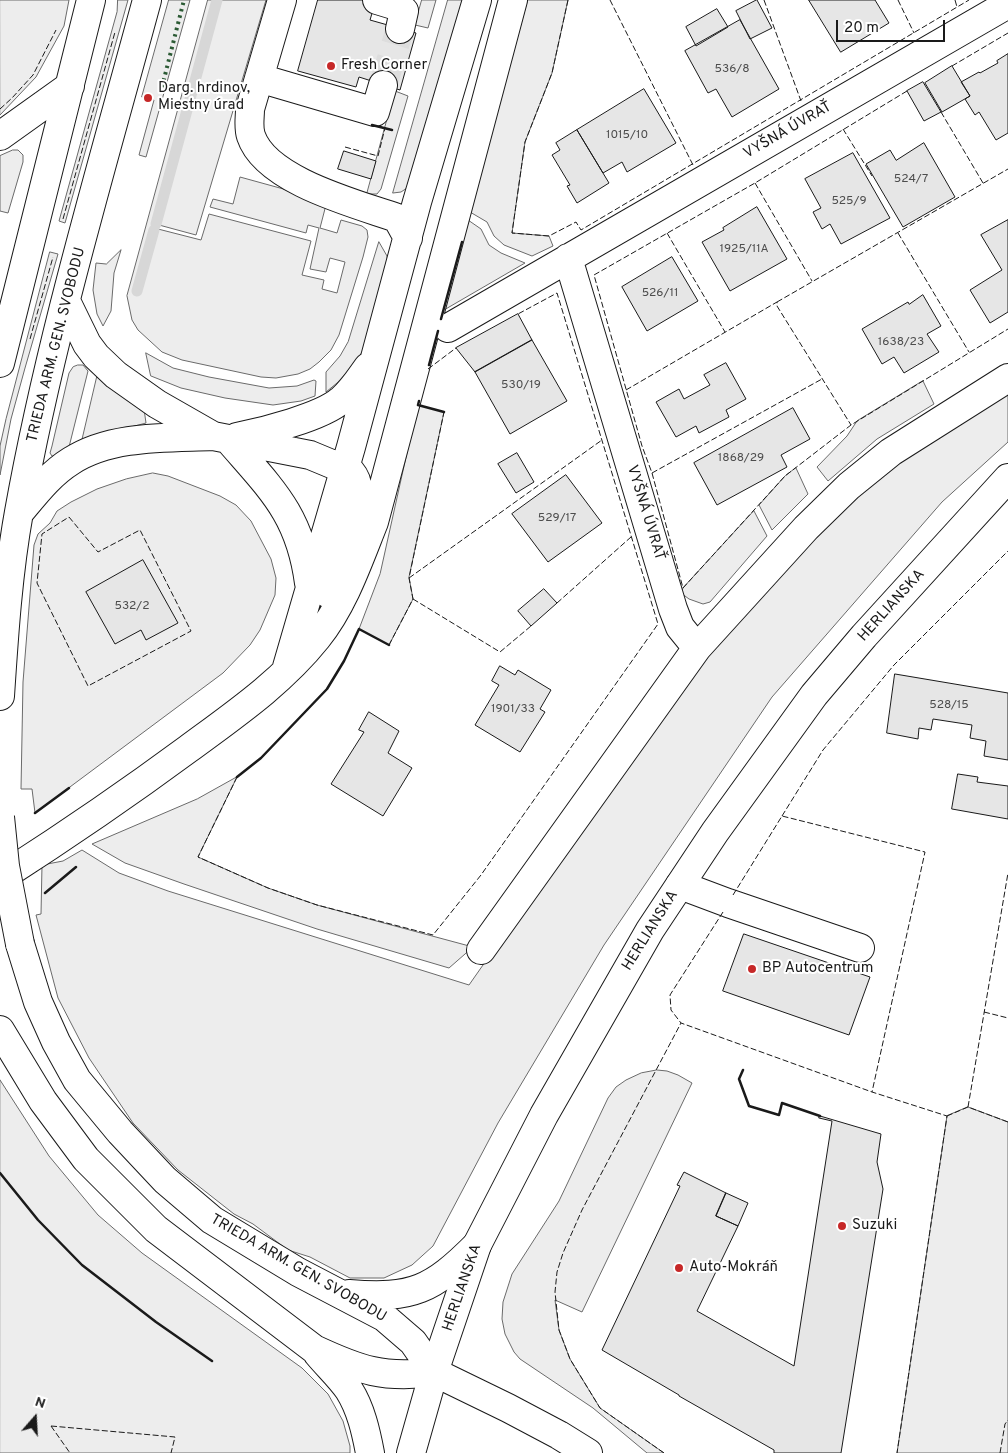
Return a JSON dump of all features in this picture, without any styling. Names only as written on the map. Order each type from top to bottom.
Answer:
[{"type":"street","points":[[0,363],[91,0]]},
{"type":"street","name":"TRIEDA ARM. GEN. SVOBODU","points":[[0,696],[7,604],[18,514],[46,379],[147,0]]},
{"type":"street","points":[[282,0],[250,109],[249,124],[251,136],[264,157],[283,172],[336,199],[407,219]]},
{"type":"street","points":[[285,673],[385,326],[407,219],[477,0]]},
{"type":"street","points":[[499,0],[497,13],[499,50]]},
{"type":"street","points":[[0,878],[140,784],[250,703],[285,673],[318,637],[333,614],[351,581],[374,522],[513,0]]},
{"type":"street","name":"VYŠNÁ ÚVRAŤ","points":[[448,328],[1008,4]]},
{"type":"street","points":[[259,78],[375,112],[383,85]]},
{"type":"street","points":[[0,136],[70,86]]},
{"type":"street","points":[[407,219],[476,134]]},
{"type":"street","name":"VYŠNÁ ÚVRAŤ","points":[[568,258],[673,609],[680,627],[698,648]]},
{"type":"street","points":[[66,301],[87,344],[106,366],[141,394],[221,437],[310,455],[333,454],[348,459]]},
{"type":"street","points":[[18,514],[57,472],[71,461],[93,450],[116,444],[157,439],[221,437],[258,433],[317,413],[340,401],[348,393],[370,364],[385,326]]},
{"type":"street","points":[[481,950],[698,648],[806,528],[849,486],[891,452],[1008,378]]},
{"type":"street","points":[[348,459],[405,400]]},
{"type":"street","points":[[221,437],[279,498],[288,512],[306,561],[309,589]]},
{"type":"street","points":[[285,673],[311,633],[328,598],[358,485],[356,478],[351,472],[348,459]]},
{"type":"street","name":"HERLIANSKA","points":[[411,1453],[434,1372],[477,1245],[544,1115],[646,938],[720,824],[814,696],[864,636],[1008,478]]},
{"type":"street","name":"TRIEDA ARM. GEN. SVOBODU","points":[[0,817],[5,866],[20,944],[38,1002],[56,1042],[77,1080],[120,1132],[165,1180],[212,1220],[298,1272],[378,1314],[413,1342],[434,1372]]},
{"type":"street","points":[[680,885],[860,948]]},
{"type":"street","points":[[0,1030],[43,1101],[86,1159],[156,1229],[314,1349],[337,1360],[376,1373],[398,1376],[434,1372],[508,1408],[588,1453]]},
{"type":"street","points":[[340,1294],[397,1296],[414,1291],[431,1284],[452,1270],[477,1245]]},
{"type":"street","points":[[314,1349],[349,1390],[359,1411],[367,1435],[370,1453]]},
{"type":"shaded area","points":[[0,0],[69,0],[64,26],[36,77],[0,115]]},
{"type":"shaded area","points":[[118,0],[128,0],[65,223],[59,221],[117,12]]},
{"type":"shaded area","points":[[169,0],[190,0],[146,157],[139,155],[154,100],[142,97]]},
{"type":"shaded area","points":[[208,0],[266,0],[196,235],[159,225],[158,229],[201,240],[209,214],[311,241],[302,275],[324,280],[322,289],[337,293],[345,262],[330,258],[326,272],[310,269],[319,228],[308,225],[306,233],[210,207],[213,199],[233,204],[240,177],[327,201],[320,228],[337,233],[341,220],[362,226],[367,230],[368,237],[363,257],[339,335],[331,350],[319,362],[310,369],[298,374],[276,378],[261,377],[182,360],[162,352],[138,330],[132,320],[127,296]]},
{"type":"shaded area","points":[[422,0],[436,0],[428,28],[415,25]]},
{"type":"shaded area","points":[[448,0],[465,0],[416,174],[407,188],[401,192],[393,193]]},
{"type":"shaded area","points":[[528,0],[568,0],[552,73],[525,142],[512,233],[549,236],[553,246],[532,256],[504,245],[494,236],[487,222],[470,212]]},
{"type":"shaded area","points":[[395,91],[408,96],[381,189],[377,194],[367,194]]},
{"type":"shaded area","points":[[13,150],[18,150],[23,155],[23,162],[8,213],[0,211],[0,156]]},
{"type":"shaded area","points":[[468,220],[481,229],[489,245],[501,253],[525,263],[444,310]]},
{"type":"shaded area","points":[[379,242],[387,256],[388,265],[364,349],[354,365],[326,392],[326,372],[340,356],[348,342]]},
{"type":"shaded area","points":[[121,250],[114,273],[111,311],[103,326],[97,314],[93,290],[96,263],[106,264]]},
{"type":"shaded area","points":[[50,252],[58,254],[11,419],[0,475],[0,446],[6,419]]},
{"type":"shaded area","points":[[146,353],[173,368],[269,388],[297,386],[314,380],[316,381],[315,396],[301,401],[273,405],[225,398],[181,388],[151,376]]},
{"type":"shaded area","points":[[83,365],[88,371],[68,451],[58,457],[52,456],[50,453],[69,373],[73,367]]},
{"type":"shaded area","points":[[97,377],[144,409],[146,423],[105,434],[81,445]]},
{"type":"shaded area","points":[[923,381],[934,404],[877,439],[828,481],[817,467],[847,436],[857,421]]},
{"type":"shaded area","points":[[1008,389],[1008,442],[942,502],[772,697],[604,945],[498,1123],[433,1246],[412,1265],[384,1278],[350,1278],[310,1257],[288,1250],[253,1224],[234,1214],[178,1170],[133,1123],[89,1058],[58,998],[36,915],[41,914],[42,865],[63,861],[82,850],[119,873],[168,891],[469,985],[611,782],[731,624],[885,465]]},
{"type":"shaded area","points":[[418,405],[444,412],[409,577],[413,599],[389,645],[359,629],[380,574]]},
{"type":"shaded area","points":[[796,468],[808,494],[772,530],[759,505],[785,476]]},
{"type":"shaded area","points":[[153,473],[168,476],[220,496],[236,505],[251,521],[271,559],[276,578],[275,595],[260,630],[250,645],[223,673],[35,813],[32,789],[21,789],[23,682],[34,545],[38,534],[50,523],[57,511],[71,502],[97,489],[126,479]]},
{"type":"shaded area","points":[[754,511],[767,536],[710,602],[703,604],[689,599],[681,593],[683,588]]},
{"type":"shaded area","points":[[237,777],[198,857],[268,888],[317,905],[473,947],[449,968],[317,929],[184,884],[125,863],[92,844],[197,799]]},
{"type":"shaded area","points":[[657,1070],[678,1075],[692,1083],[582,1312],[555,1300],[559,1330],[570,1359],[600,1408],[664,1453],[647,1453],[593,1408],[520,1359],[514,1352],[505,1334],[502,1319],[503,1302],[512,1274],[559,1201],[608,1098],[616,1087],[626,1080],[641,1073]]},
{"type":"shaded area","points":[[0,1080],[49,1156],[98,1215],[142,1253],[302,1368],[328,1394],[343,1421],[350,1453],[0,1453]]},
{"type":"shaded area","points":[[968,1107],[1008,1122],[1008,1453],[897,1453],[947,1116]]},
{"type":"building","points":[[318,0],[376,0],[370,20],[416,33],[400,90],[359,77],[356,87],[298,71]]},
{"type":"building","points":[[757,0],[772,28],[750,39],[736,11]]},
{"type":"building","points":[[809,0],[875,0],[889,23],[841,52]]},
{"type":"building","points":[[717,9],[728,27],[696,46],[686,27]]},
{"type":"building","points":[[740,20],[779,89],[732,117],[716,89],[708,93],[685,51]]},
{"type":"building","points":[[1008,54],[1008,133],[996,140],[979,112],[975,115],[965,99],[970,96],[961,82],[998,63],[997,61]]},
{"type":"building","points":[[952,66],[970,96],[942,112],[925,83]]},
{"type":"building","points":[[923,82],[941,112],[924,121],[907,91]]},
{"type":"building","points":[[644,89],[676,143],[627,172],[622,162],[603,173],[577,130]]},
{"type":"building","points":[[577,130],[609,183],[577,203],[567,186],[570,185],[552,155],[560,150],[556,143]]},
{"type":"building","points":[[924,143],[955,197],[903,227],[866,164],[890,150],[896,160]]},
{"type":"building","points":[[344,151],[376,161],[371,179],[338,169]]},
{"type":"building","points":[[853,153],[890,218],[841,244],[830,224],[822,229],[813,212],[821,208],[805,179]]},
{"type":"building","points":[[757,207],[787,259],[730,291],[702,242],[724,230],[723,228]]},
{"type":"building","points":[[1008,220],[1008,312],[990,323],[970,290],[1002,270],[981,235]]},
{"type":"building","points":[[672,257],[698,301],[647,331],[622,287]]},
{"type":"building","points":[[923,295],[941,326],[927,334],[939,352],[904,373],[894,357],[882,364],[862,329]]},
{"type":"building","points":[[518,314],[532,340],[475,372],[456,348]]},
{"type":"building","points":[[532,340],[567,401],[510,434],[475,372]]},
{"type":"building","points":[[726,363],[746,399],[726,410],[729,417],[699,433],[696,426],[676,437],[656,402],[679,389],[684,399],[710,385],[704,375]]},
{"type":"building","points":[[793,408],[810,439],[781,455],[787,467],[717,505],[694,463]]},
{"type":"building","points":[[517,453],[534,482],[516,493],[498,464]]},
{"type":"building","points":[[566,475],[602,523],[548,562],[512,514]]},
{"type":"building","points":[[143,560],[178,623],[146,640],[141,630],[115,644],[86,592]]},
{"type":"building","points":[[544,589],[557,603],[531,626],[518,611]]},
{"type":"building","points":[[500,666],[515,675],[518,670],[551,690],[540,709],[545,712],[520,752],[475,725],[499,685],[492,681]]},
{"type":"building","points":[[895,674],[1008,693],[1008,760],[984,756],[986,741],[970,738],[972,725],[933,719],[931,730],[919,728],[918,739],[887,733]]},
{"type":"building","points":[[369,712],[399,731],[388,753],[412,768],[383,816],[331,784],[364,732],[359,730]]},
{"type":"building","points":[[958,774],[978,777],[977,782],[1008,786],[1008,819],[952,809]]},
{"type":"building","points":[[744,934],[870,977],[849,1035],[723,991]]},
{"type":"building","name":"Auto-Mokráň","points":[[820,1116],[881,1134],[877,1162],[883,1189],[841,1453],[774,1453],[774,1450],[602,1350],[680,1186],[677,1185],[684,1172],[726,1193],[716,1216],[738,1226],[697,1311],[794,1366],[832,1121],[819,1118]]},
{"type":"building","points":[[726,1193],[748,1203],[738,1226],[716,1216]]},
{"type":"waterway","points":[[156,224],[217,0]]},
{"type":"waterway","points":[[137,291],[154,230]]},
{"type":"tunnel","points":[[383,85],[400,29]]},
{"type":"hedge","points":[[162,87],[184,0]]},
{"type":"fence","points":[[568,0],[552,73],[525,142],[512,233],[549,236],[576,222],[581,230],[969,0]]},
{"type":"fence","points":[[610,0],[693,165]]},
{"type":"fence","points":[[764,0],[801,101]]},
{"type":"fence","points":[[898,0],[914,33]]},
{"type":"fence","points":[[955,0],[957,7]]},
{"type":"fence","points":[[0,109],[33,75],[56,30]]},
{"type":"fence","points":[[63,219],[115,32]]},
{"type":"fence","points":[[952,66],[1008,33]]},
{"type":"fence","points":[[907,91],[755,183],[594,275],[642,446],[652,473],[683,588],[785,476],[851,425],[1008,329]]},
{"type":"fence","points":[[941,112],[983,183]]},
{"type":"fence","points":[[345,147],[378,156],[385,128]]},
{"type":"fence","points":[[843,129],[872,176]]},
{"type":"fence","points":[[777,302],[1008,169]]},
{"type":"fence","points":[[755,183],[812,281]]},
{"type":"fence","points":[[667,233],[725,332]]},
{"type":"fence","points":[[898,233],[969,352]]},
{"type":"fence","points":[[30,339],[53,257]]},
{"type":"fence","points":[[237,777],[198,857],[268,888],[317,905],[433,935],[481,875],[658,624],[557,293],[518,314]]},
{"type":"fence","points":[[626,390],[777,302],[777,306],[851,425]]},
{"type":"fence","points":[[428,369],[456,348]]},
{"type":"fence","points":[[652,473],[822,379]]},
{"type":"fence","points":[[389,645],[413,599],[409,578],[444,412]]},
{"type":"fence","points":[[409,578],[602,440]]},
{"type":"fence","points":[[69,517],[98,552],[140,530],[191,631],[88,686],[37,583],[42,534],[69,517]]},
{"type":"fence","points":[[557,603],[631,537]]},
{"type":"fence","points":[[782,816],[823,750],[894,665],[1008,551]]},
{"type":"fence","points":[[413,599],[500,652],[531,626]]},
{"type":"fence","points":[[733,895],[782,816],[925,852],[872,1092]]},
{"type":"fence","points":[[968,1107],[1008,873]]},
{"type":"fence","points":[[723,912],[670,995],[671,1010],[681,1023],[872,1092],[947,1116],[897,1453]]},
{"type":"fence","points":[[984,1012],[1008,1018]]},
{"type":"fence","points":[[664,1453],[600,1408],[570,1359],[559,1330],[555,1292],[557,1272],[563,1253],[582,1210],[681,1023]]},
{"type":"fence","points":[[947,1116],[968,1107],[1008,1122]]},
{"type":"fence","points":[[1000,1453],[1005,1424],[1008,1420]]},
{"type":"fence","points":[[51,1426],[175,1437],[171,1453]]},
{"type":"fence","points":[[51,1426],[70,1453]]},
{"type":"wall","points":[[372,125],[392,130]]},
{"type":"wall","points":[[441,319],[462,242]]},
{"type":"wall","points":[[429,365],[438,331]]},
{"type":"wall","points":[[419,401],[418,405],[444,412]]},
{"type":"wall","points":[[237,777],[261,758],[327,689],[344,661],[359,629],[389,645]]},
{"type":"wall","points":[[35,813],[69,788]]},
{"type":"wall","points":[[45,893],[76,867]]},
{"type":"wall","points":[[743,1070],[739,1079],[749,1106],[779,1115],[782,1103],[820,1116]]},
{"type":"wall","points":[[0,1173],[38,1220],[82,1265],[156,1322],[212,1361]]},
{"type":"place","name":"Fresh Corner","points":[[331,66]]},
{"type":"place","name":"Darg. hrdinov, Miestny úrad","points":[[148,98]]},
{"type":"place","name":"BP Autocentrum","points":[[752,969]]},
{"type":"place","name":"Suzuki","points":[[842,1226]]},
{"type":"place","name":"Auto-Mokráň","points":[[679,1268]]}]
